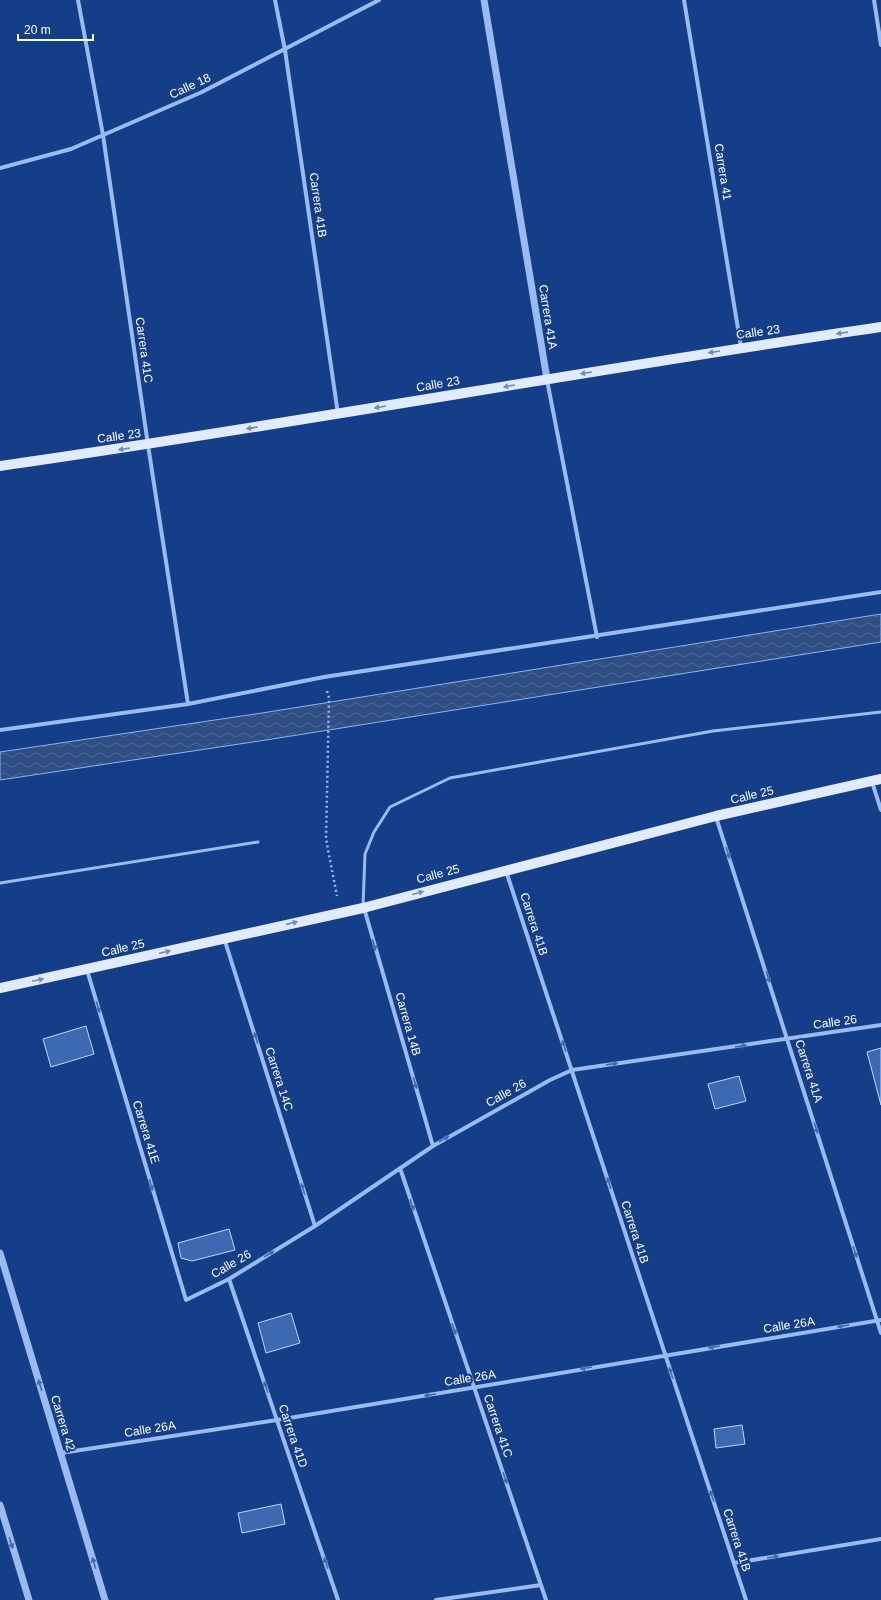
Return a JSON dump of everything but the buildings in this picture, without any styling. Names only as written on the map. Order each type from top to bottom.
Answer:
[{"type":"main road","name":"Calle 23","points":[[0,466],[148,445],[547,379],[881,327]]},
{"type":"main road","name":"Calle 25","points":[[0,988],[363,908],[716,816],[876,780]]},
{"type":"street","name":"Carrera 41C","points":[[78,0],[103,135],[148,445],[188,704]]},
{"type":"street","name":"Carrera 41B","points":[[275,0],[285,50],[338,414]]},
{"type":"street","name":"Calle 18","points":[[0,168],[71,149],[202,92],[379,0]]},
{"type":"street","name":"Carrera 41A","points":[[484,0],[547,379],[597,637]]},
{"type":"street","name":"Carrera 41","points":[[684,0],[741,348]]},
{"type":"street","points":[[874,0],[881,45]]},
{"type":"street","points":[[0,730],[188,704],[324,677],[597,637],[881,592]]},
{"type":"street","points":[[876,780],[881,810]]},
{"type":"street","name":"Carrera 41A","points":[[716,816],[879,1320],[881,1334]]},
{"type":"street","name":"Carrera 41B","points":[[506,870],[746,1600]]},
{"type":"street","name":"Carrera 14B","points":[[363,908],[433,1146]]},
{"type":"street","name":"Carrera 14C","points":[[224,938],[315,1226]]},
{"type":"street","name":"Carrera 41E","points":[[87,970],[186,1300]]},
{"type":"street","name":"Calle 26","points":[[186,1300],[229,1279],[315,1226],[433,1146],[550,1080],[572,1070],[881,1025]]},
{"type":"street","name":"Carrera 41C","points":[[400,1168],[546,1600]]},
{"type":"street","name":"Carrera 42","points":[[0,1253],[106,1600]]},
{"type":"street","name":"Carrera 41D","points":[[229,1279],[338,1600]]},
{"type":"street","name":"Calle 26A","points":[[61,1453],[277,1420],[879,1320]]},
{"type":"street","points":[[0,1505],[29,1600]]},
{"type":"street","points":[[734,1564],[881,1539]]},
{"type":"street","points":[[436,1600],[541,1585]]},
{"type":"lane","points":[[363,908],[365,854],[374,832],[390,807],[450,778],[713,731],[881,712]]},
{"type":"lane","points":[[0,883],[258,842]]},
{"type":"path","points":[[329,698],[326,839],[340,912]]},
{"type":"water","points":[[881,614],[881,642],[266,740],[0,780],[0,752],[262,713]]}]
